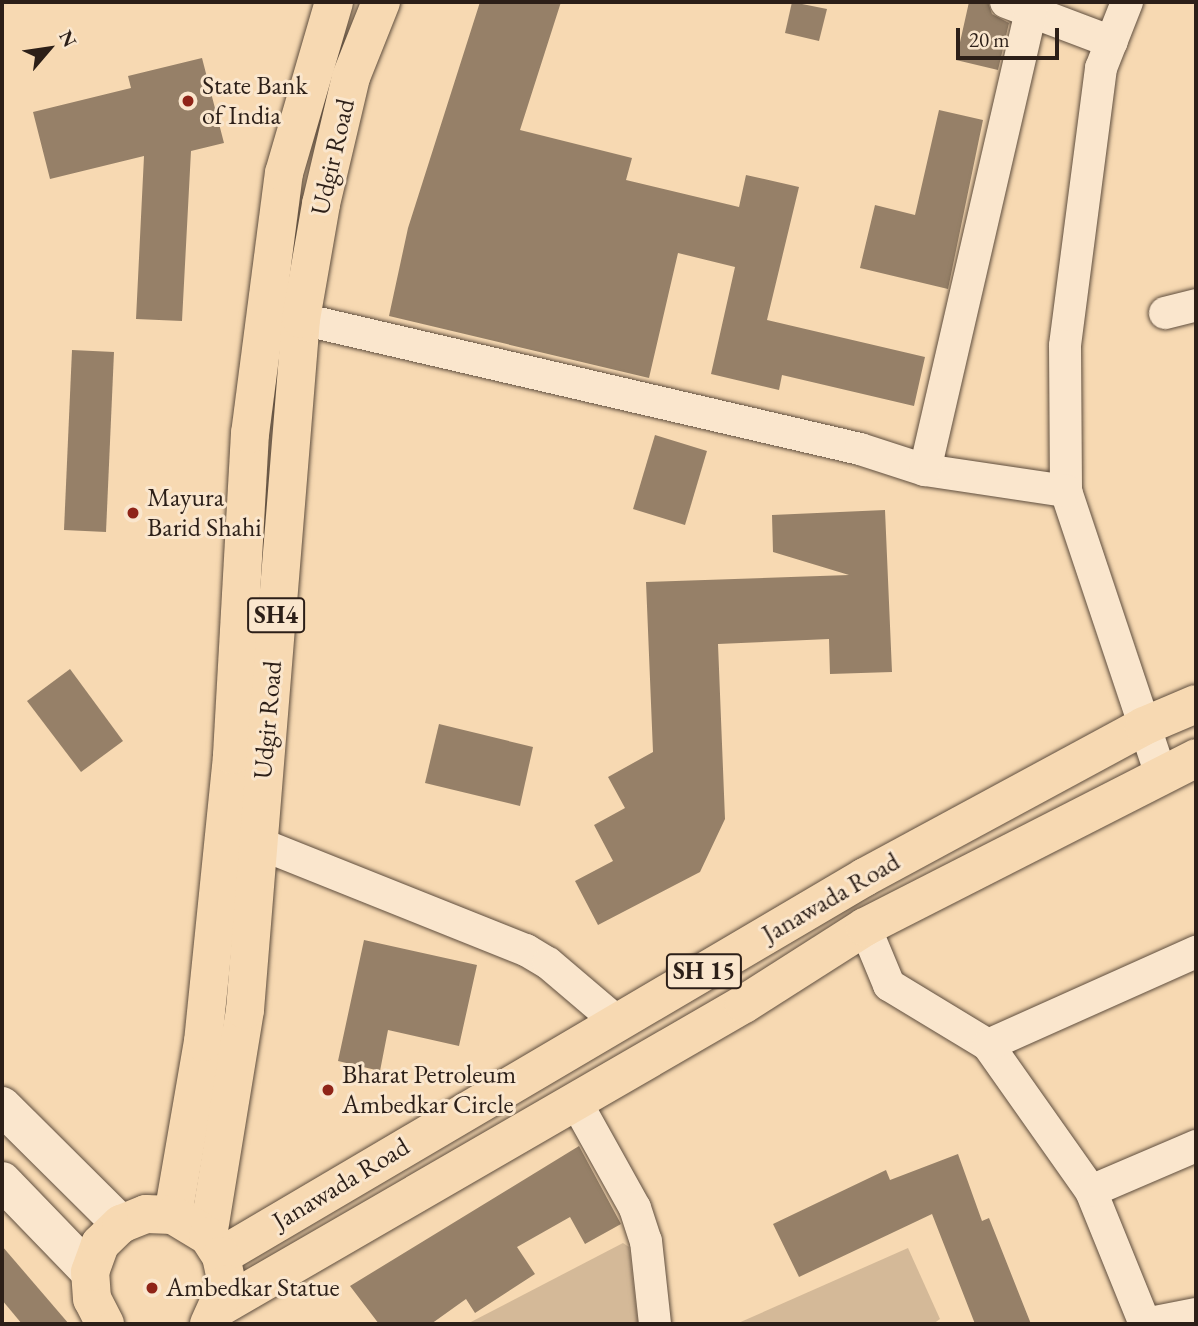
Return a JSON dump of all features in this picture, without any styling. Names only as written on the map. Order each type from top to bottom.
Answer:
[{"type":"main road","name":"Udgir Road","points":[[173,1214],[203,1042],[232,755],[250,434],[284,173],[334,2]]},
{"type":"main road","name":"Udgir Road","points":[[214,1316],[227,1284],[214,1246],[245,1010],[302,319],[321,204],[351,77],[381,2]]},
{"type":"main road","name":"Janawada Road","points":[[214,1246],[865,877],[1144,726],[1196,704]]},
{"type":"main road","name":"Janawada Road","points":[[214,1316],[865,928],[1196,758]]},
{"type":"main road","points":[[2,1106],[121,1224]]},
{"type":"main road","points":[[2,1181],[90,1272]]},
{"type":"main road","points":[[105,1324],[92,1299],[90,1272],[100,1244],[121,1224],[146,1214],[173,1214],[214,1246]]},
{"type":"street","points":[[1127,2],[1101,68],[1065,346],[1066,491],[1161,775]]},
{"type":"street","points":[[925,470],[1018,6],[1112,42]]},
{"type":"street","points":[[1165,313],[1196,305]]},
{"type":"street","points":[[302,319],[860,449],[925,470],[1066,491]]},
{"type":"street","points":[[258,843],[526,950],[548,963],[615,1020]]},
{"type":"street","points":[[865,928],[889,985],[988,1045],[1091,1191],[1145,1324],[1196,1314]]},
{"type":"street","points":[[988,1045],[1196,952]]},
{"type":"street","points":[[576,1102],[635,1208],[646,1241],[655,1324]]},
{"type":"street","points":[[1091,1191],[1196,1146]]},
{"type":"shaded area","points":[[623,1243],[629,1247],[638,1324],[467,1324]]},
{"type":"shaded area","points":[[908,1248],[940,1319],[933,1324],[736,1324]]},
{"type":"building","points":[[480,2],[561,2],[520,130],[632,158],[626,180],[739,207],[746,175],[799,187],[767,320],[925,357],[914,406],[782,375],[779,390],[711,374],[735,267],[678,253],[649,378],[389,316],[408,228]]},
{"type":"building","points":[[792,2],[827,9],[819,41],[785,33]]},
{"type":"building","points":[[969,2],[988,2],[992,14],[1009,23],[998,70],[956,60]]},
{"type":"building","points":[[202,58],[224,143],[191,151],[182,321],[136,319],[144,156],[50,179],[33,112],[131,88],[128,76]]},
{"type":"building","points":[[939,110],[983,120],[948,289],[860,268],[875,205],[915,215]]},
{"type":"building","points":[[72,350],[114,352],[106,532],[64,530]]},
{"type":"building","points":[[655,435],[707,451],[685,525],[633,509]]},
{"type":"building","points":[[885,510],[892,672],[830,674],[829,639],[718,644],[725,819],[700,872],[598,925],[575,881],[613,861],[594,825],[625,808],[608,777],[653,752],[646,582],[849,575],[773,552],[772,515]]},
{"type":"building","points":[[70,669],[123,741],[81,772],[27,701]]},
{"type":"building","points":[[439,724],[533,747],[520,806],[425,783]]},
{"type":"building","points":[[364,940],[477,965],[459,1046],[388,1030],[380,1071],[338,1061]]},
{"type":"building","points":[[579,1146],[621,1224],[585,1244],[570,1217],[517,1247],[535,1274],[475,1313],[466,1299],[431,1324],[379,1324],[350,1286]]},
{"type":"building","points":[[958,1154],[982,1221],[989,1218],[1031,1324],[975,1324],[932,1214],[799,1277],[773,1224],[886,1170],[890,1180]]},
{"type":"building","points":[[2,1246],[69,1324],[22,1324],[2,1300]]},
{"type":"place","name":"State Bank of India","points":[[188,101]]},
{"type":"place","name":"Mayura Barid Shahi","points":[[133,513]]},
{"type":"place","name":"Bharat Petroleum Ambedkar Circle","points":[[328,1090]]},
{"type":"place","name":"Ambedkar Statue","points":[[152,1288]]}]
